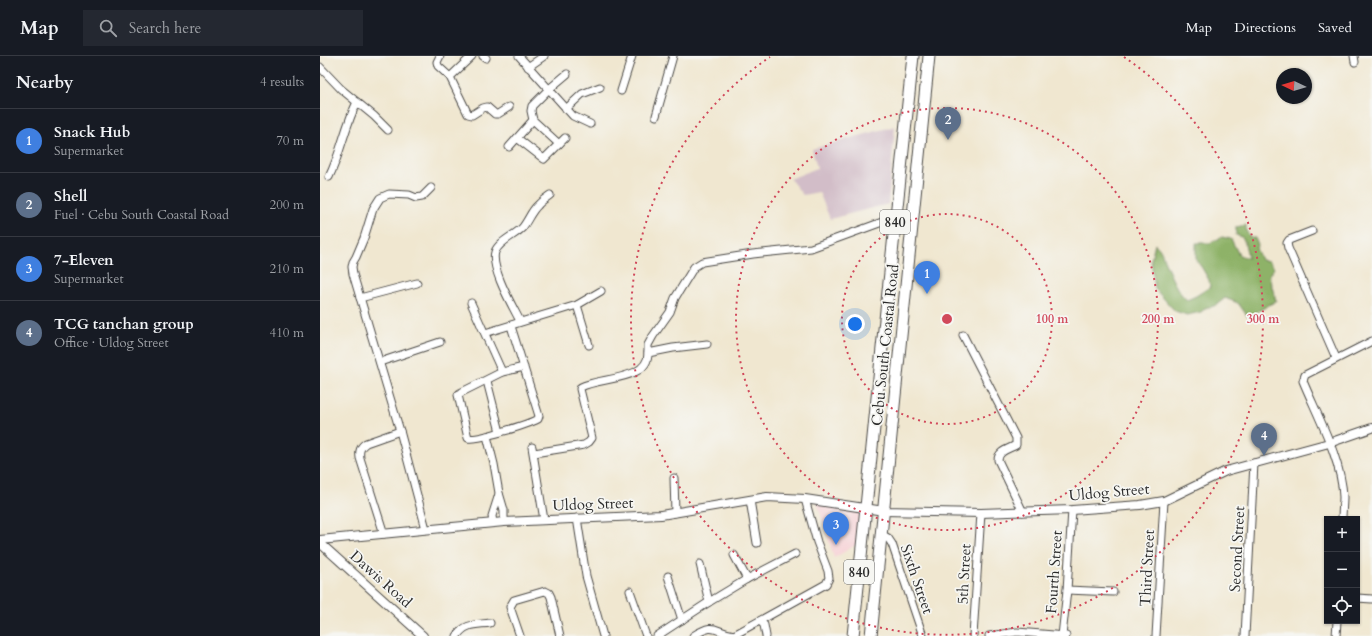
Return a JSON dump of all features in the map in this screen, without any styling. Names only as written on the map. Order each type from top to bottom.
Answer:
[{"type":"highway","name":"Cebu South Coastal Road","points":[[853,636],[913,56]]},
{"type":"highway","name":"Cebu South Coastal Road","points":[[871,636],[929,56]]},
{"type":"street","points":[[450,77],[472,56]]},
{"type":"street","points":[[519,56],[566,110],[573,116],[590,124]]},
{"type":"street","points":[[528,67],[544,56]]},
{"type":"street","points":[[621,91],[632,56]]},
{"type":"street","points":[[656,116],[673,56]]},
{"type":"street","points":[[439,59],[438,66],[450,77],[468,114],[472,115],[487,107],[495,114],[498,114],[509,107]]},
{"type":"street","points":[[320,67],[388,130]]},
{"type":"street","points":[[559,144],[534,120],[530,112],[532,106],[567,74]]},
{"type":"street","points":[[566,110],[582,94],[600,87]]},
{"type":"street","points":[[329,178],[357,102]]},
{"type":"street","points":[[509,147],[534,120]]},
{"type":"street","points":[[517,138],[544,159],[565,138]]},
{"type":"street","points":[[426,529],[400,431],[352,267],[364,238],[373,209],[380,198],[389,194],[409,195],[416,198],[422,197],[431,188]]},
{"type":"street","points":[[520,321],[501,282],[495,265],[495,252],[504,241],[517,233],[527,223],[537,206],[550,195]]},
{"type":"street","points":[[544,520],[533,450],[584,444],[589,442],[592,438],[580,389],[581,386],[635,372],[645,366],[649,359],[648,345],[670,312],[675,298],[694,268],[702,262],[753,254],[811,248],[896,217]]},
{"type":"street","points":[[1312,231],[1289,240],[1287,243],[1336,358]]},
{"type":"street","points":[[360,298],[417,283]]},
{"type":"street","points":[[485,333],[577,304],[601,291]]},
{"type":"street","points":[[471,303],[502,372]]},
{"type":"street","points":[[577,304],[590,345]]},
{"type":"street","points":[[511,326],[524,367],[538,419],[487,436],[474,439],[468,438],[458,395],[502,372],[524,367]]},
{"type":"street","points":[[963,335],[1016,438],[1016,445],[1000,453],[998,460],[1023,512]]},
{"type":"street","points":[[1342,516],[1343,497],[1340,475],[1329,443],[1303,381],[1305,375],[1372,341]]},
{"type":"street","points":[[380,362],[440,342]]},
{"type":"street","points":[[648,353],[707,344]]},
{"type":"street","points":[[487,381],[500,432]]},
{"type":"street","name":"Uldog Street","points":[[320,540],[504,522],[654,516],[767,497],[805,499],[884,511],[981,513],[1072,510],[1140,505],[1164,501],[1226,471],[1329,443],[1372,428]]},
{"type":"street","points":[[384,534],[360,458],[360,449],[361,446],[366,443],[400,431]]},
{"type":"street","points":[[487,436],[504,510],[504,522]]},
{"type":"street","name":"Second Street","points":[[1245,636],[1254,463]]},
{"type":"street","points":[[674,478],[675,513]]},
{"type":"street","points":[[493,523],[492,516],[499,493]]},
{"type":"street","points":[[693,636],[709,628],[716,628],[728,634],[734,635],[826,584],[829,578],[828,571],[816,542],[805,499]]},
{"type":"street","points":[[750,500],[757,543]]},
{"type":"street","name":"Third Street","points":[[1156,636],[1164,501]]},
{"type":"street","name":"Fourth Street","points":[[1062,636],[1067,590],[1072,510]]},
{"type":"street","name":"5th Street","points":[[973,636],[981,513]]},
{"type":"street","points":[[578,518],[586,576],[603,636]]},
{"type":"street","name":"Sixth Street","points":[[881,534],[888,538],[892,544],[923,636]]},
{"type":"street","name":"Dawis Road","points":[[320,543],[423,636]]},
{"type":"street","points":[[657,636],[747,579],[795,554]]},
{"type":"street","points":[[734,556],[747,579]]},
{"type":"street","points":[[700,564],[709,602]]},
{"type":"street","points":[[668,576],[682,620]]},
{"type":"street","points":[[1067,590],[1113,592]]},
{"type":"street","points":[[520,636],[510,607],[511,604],[514,600],[545,591],[551,597],[560,636]]},
{"type":"street","points":[[630,591],[646,636]]},
{"type":"street","points":[[1360,598],[1372,599]]},
{"type":"street","points":[[760,621],[764,625],[766,636]]},
{"type":"street","points":[[457,636],[461,629],[467,626],[490,623]]},
{"type":"street","points":[[1336,636],[1337,624]]},
{"type":"street","points":[[989,636],[1017,632],[1066,636]]},
{"type":"shaded area","points":[[895,126],[888,204],[830,219],[819,192],[803,195],[790,179],[817,168],[812,149]]},
{"type":"shaded area","points":[[817,502],[858,511],[861,516],[859,543],[834,558]]},
{"type":"green space","points":[[1246,225],[1246,231],[1251,238],[1255,238],[1258,245],[1256,248],[1261,260],[1269,261],[1274,268],[1269,276],[1276,301],[1248,317],[1238,303],[1225,298],[1212,307],[1207,307],[1201,312],[1187,315],[1175,311],[1155,289],[1151,260],[1155,244],[1161,251],[1177,288],[1187,300],[1210,287],[1209,280],[1196,260],[1196,243],[1210,243],[1222,237],[1231,239],[1239,255],[1248,258],[1244,240],[1236,235],[1236,227]]},
{"type":"place","name":"Shell","points":[[948,140]]},
{"type":"place","name":"Snack Hub","points":[[927,294]]},
{"type":"place","name":"TCG tanchan group","points":[[1264,456]]},
{"type":"place","name":"7-Eleven","points":[[836,545]]}]
